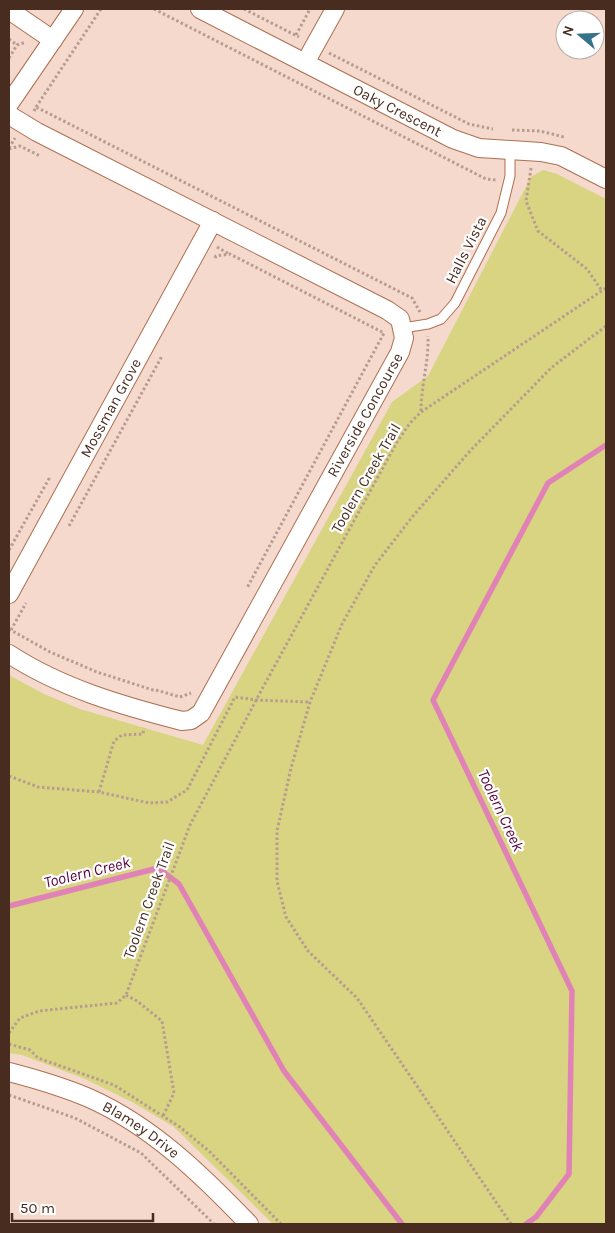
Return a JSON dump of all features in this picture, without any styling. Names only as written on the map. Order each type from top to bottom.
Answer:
[{"type":"street","points":[[9,104],[74,9]]},
{"type":"street","name":"Oaky Crescent","points":[[200,9],[453,139],[479,148],[533,151],[560,156],[606,179]]},
{"type":"street","points":[[305,63],[335,9]]},
{"type":"street","points":[[9,10],[53,40]]},
{"type":"street","points":[[9,116],[387,310],[400,319],[403,328]]},
{"type":"street","name":"Mossman Grove","points":[[9,594],[213,222]]},
{"type":"street","name":"Riverside Concourse","points":[[9,654],[52,679],[150,712],[182,721],[190,720],[201,713],[400,352],[404,338],[403,328]]},
{"type":"street","name":"Blamey Drive","points":[[9,1072],[42,1080],[88,1098],[128,1119],[166,1145],[208,1180],[250,1224]]},
{"type":"lane","name":"Halls Vista","points":[[403,328],[428,324],[441,319],[455,303],[501,213],[510,176],[510,150]]},
{"type":"path","points":[[36,107],[101,9]]},
{"type":"path","points":[[244,9],[469,124],[493,129],[540,131],[566,138]]},
{"type":"path","points":[[296,35],[310,9]]},
{"type":"path","points":[[9,39],[17,45]]},
{"type":"path","points":[[533,151],[526,201],[538,231],[587,269],[602,291]]},
{"type":"path","points":[[211,265],[216,256],[230,254],[384,333],[247,588]]},
{"type":"path","name":"Toolern Creek Trail","points":[[126,995],[190,825],[397,442],[421,412],[606,288]]},
{"type":"path","points":[[421,412],[421,395],[429,347],[428,324]]},
{"type":"path","points":[[511,1224],[357,998],[308,951],[286,917],[277,882],[277,831],[291,768],[310,702],[342,624],[375,566],[413,516],[470,451],[550,368],[606,326]]},
{"type":"path","points":[[117,439],[164,352]]},
{"type":"path","points":[[9,629],[50,652],[97,672],[156,690],[180,697],[190,694],[195,685]]},
{"type":"path","points":[[99,792],[114,741],[122,735],[143,734],[156,690]]},
{"type":"path","points":[[9,776],[38,786],[99,792],[149,803],[167,802],[187,790],[235,697],[256,700],[310,702]]},
{"type":"path","points":[[9,1033],[20,1018],[39,1011],[117,1003],[126,995],[162,1021],[174,1094],[163,1116]]},
{"type":"path","points":[[9,1095],[75,1118],[141,1153],[214,1224]]},
{"type":"shaded area","points":[[543,170],[557,174],[606,199],[606,1224],[273,1224],[174,1127],[134,1103],[85,1079],[22,1055],[9,1053],[9,675],[44,694],[80,709],[203,745],[392,402],[428,376],[531,177]]},
{"type":"waterway","name":"Toolern Creek","points":[[526,1224],[536,1217],[569,1174],[572,991],[433,700],[548,483],[606,445]]},
{"type":"waterway","name":"Toolern Creek","points":[[9,906],[158,868],[179,884],[284,1071],[402,1224]]}]
